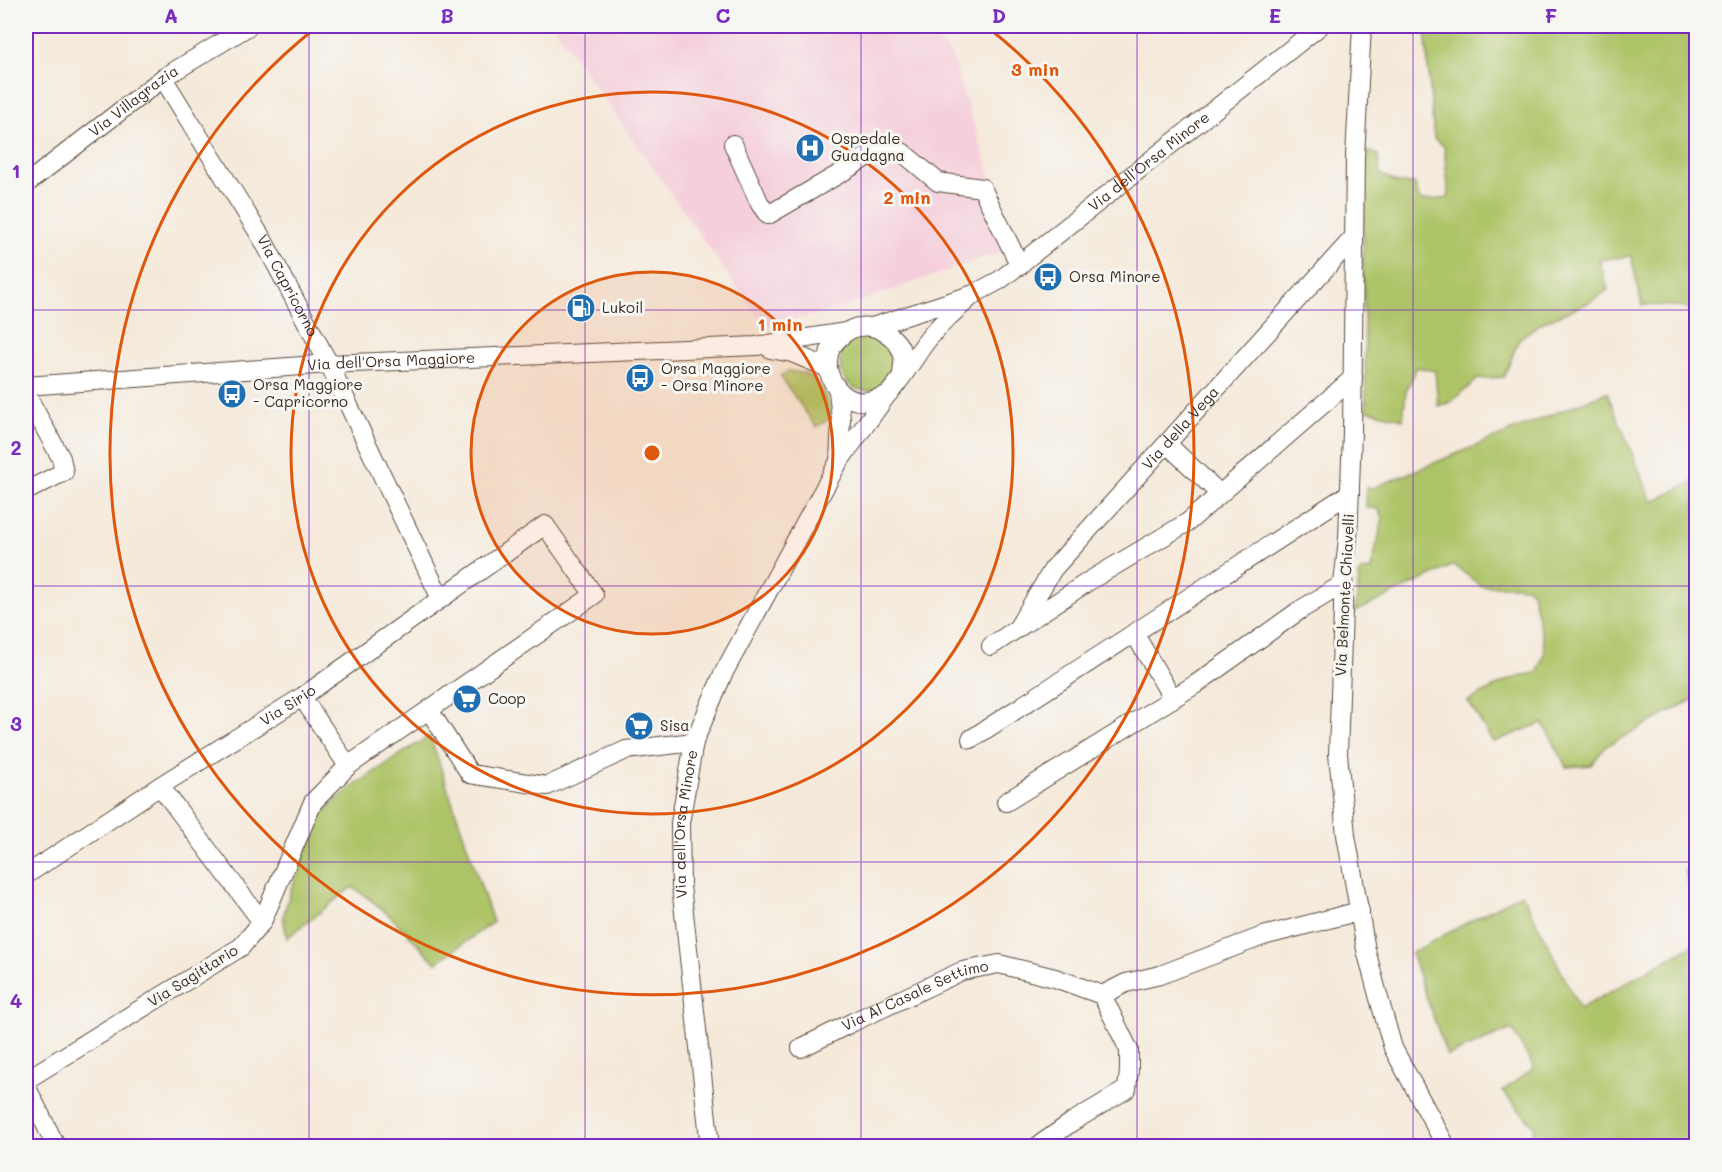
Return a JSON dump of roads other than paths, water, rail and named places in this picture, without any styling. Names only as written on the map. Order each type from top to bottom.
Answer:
[{"type":"street","name":"Via Villagrazia","points":[[26,184],[164,78],[249,26]]},
{"type":"street","name":"Via dell'Orsa Minore","points":[[974,294],[1020,266],[1320,26]]},
{"type":"street","name":"Via Belmonte Chiavelli","points":[[1362,26],[1356,157],[1350,493],[1343,584],[1338,754],[1346,835],[1366,950],[1394,1048],[1446,1146]]},
{"type":"street","name":"Via Capricorno","points":[[164,78],[263,240],[329,364],[441,599]]},
{"type":"street","points":[[733,144],[760,204],[768,215],[877,150],[902,152],[938,182],[982,188],[1020,266]]},
{"type":"street","name":"Via della Vega","points":[[1017,629],[1053,569],[1354,237]]},
{"type":"street","points":[[872,327],[974,294]]},
{"type":"street","points":[[846,332],[834,343],[829,353],[828,368],[832,382],[850,399],[867,402],[887,395],[896,387],[931,335],[974,294]]},
{"type":"street","points":[[756,346],[846,332],[859,327],[872,327],[880,329],[896,342],[903,356],[902,375]]},
{"type":"street","points":[[756,346],[792,353],[828,368]]},
{"type":"street","name":"Via dell'Orsa Maggiore","points":[[26,386],[329,364],[756,346]]},
{"type":"street","points":[[992,646],[1089,581],[1188,522],[1353,378]]},
{"type":"street","points":[[838,390],[841,418],[838,463]]},
{"type":"street","points":[[26,394],[61,458],[64,472],[26,491]]},
{"type":"street","name":"Via dell'Orsa Minore","points":[[710,1146],[681,886],[680,823],[694,742],[723,674],[838,463],[887,395]]},
{"type":"street","points":[[1167,444],[1220,494]]},
{"type":"street","points":[[971,739],[1350,493]]},
{"type":"street","name":"Via Sirio","points":[[26,875],[160,786],[302,697],[544,525]]},
{"type":"street","name":"Via Sagittario","points":[[26,1080],[241,947],[262,921],[313,802],[348,766],[594,595],[544,525]]},
{"type":"street","points":[[1006,802],[1173,699],[1300,610],[1343,584]]},
{"type":"street","points":[[1134,633],[1173,699]]},
{"type":"street","points":[[302,697],[348,766]]},
{"type":"street","points":[[429,710],[470,774],[547,786],[626,750],[694,742]]},
{"type":"street","points":[[160,786],[262,921]]},
{"type":"street","points":[[1038,1146],[1072,1122],[1127,1089],[1130,1050],[1102,995],[1126,983],[1160,975],[1263,936],[1360,912]]},
{"type":"street","name":"Via Al Casale Settimo","points":[[801,1048],[962,971],[999,964],[1055,978],[1102,995]]},
{"type":"street","points":[[26,1086],[56,1146]]},
{"type":"place","name":"Ospedale Guadagna","points":[[810,148]]},
{"type":"place","name":"Orsa Minore","points":[[1048,277]]},
{"type":"place","name":"Lukoil","points":[[581,308]]},
{"type":"place","name":"Orsa Maggiore - Orsa Minore","points":[[640,378]]},
{"type":"place","name":"Orsa Maggiore - Capricorno","points":[[232,394]]},
{"type":"place","name":"Coop","points":[[467,699]]},
{"type":"place","name":"Sisa","points":[[639,726]]}]
